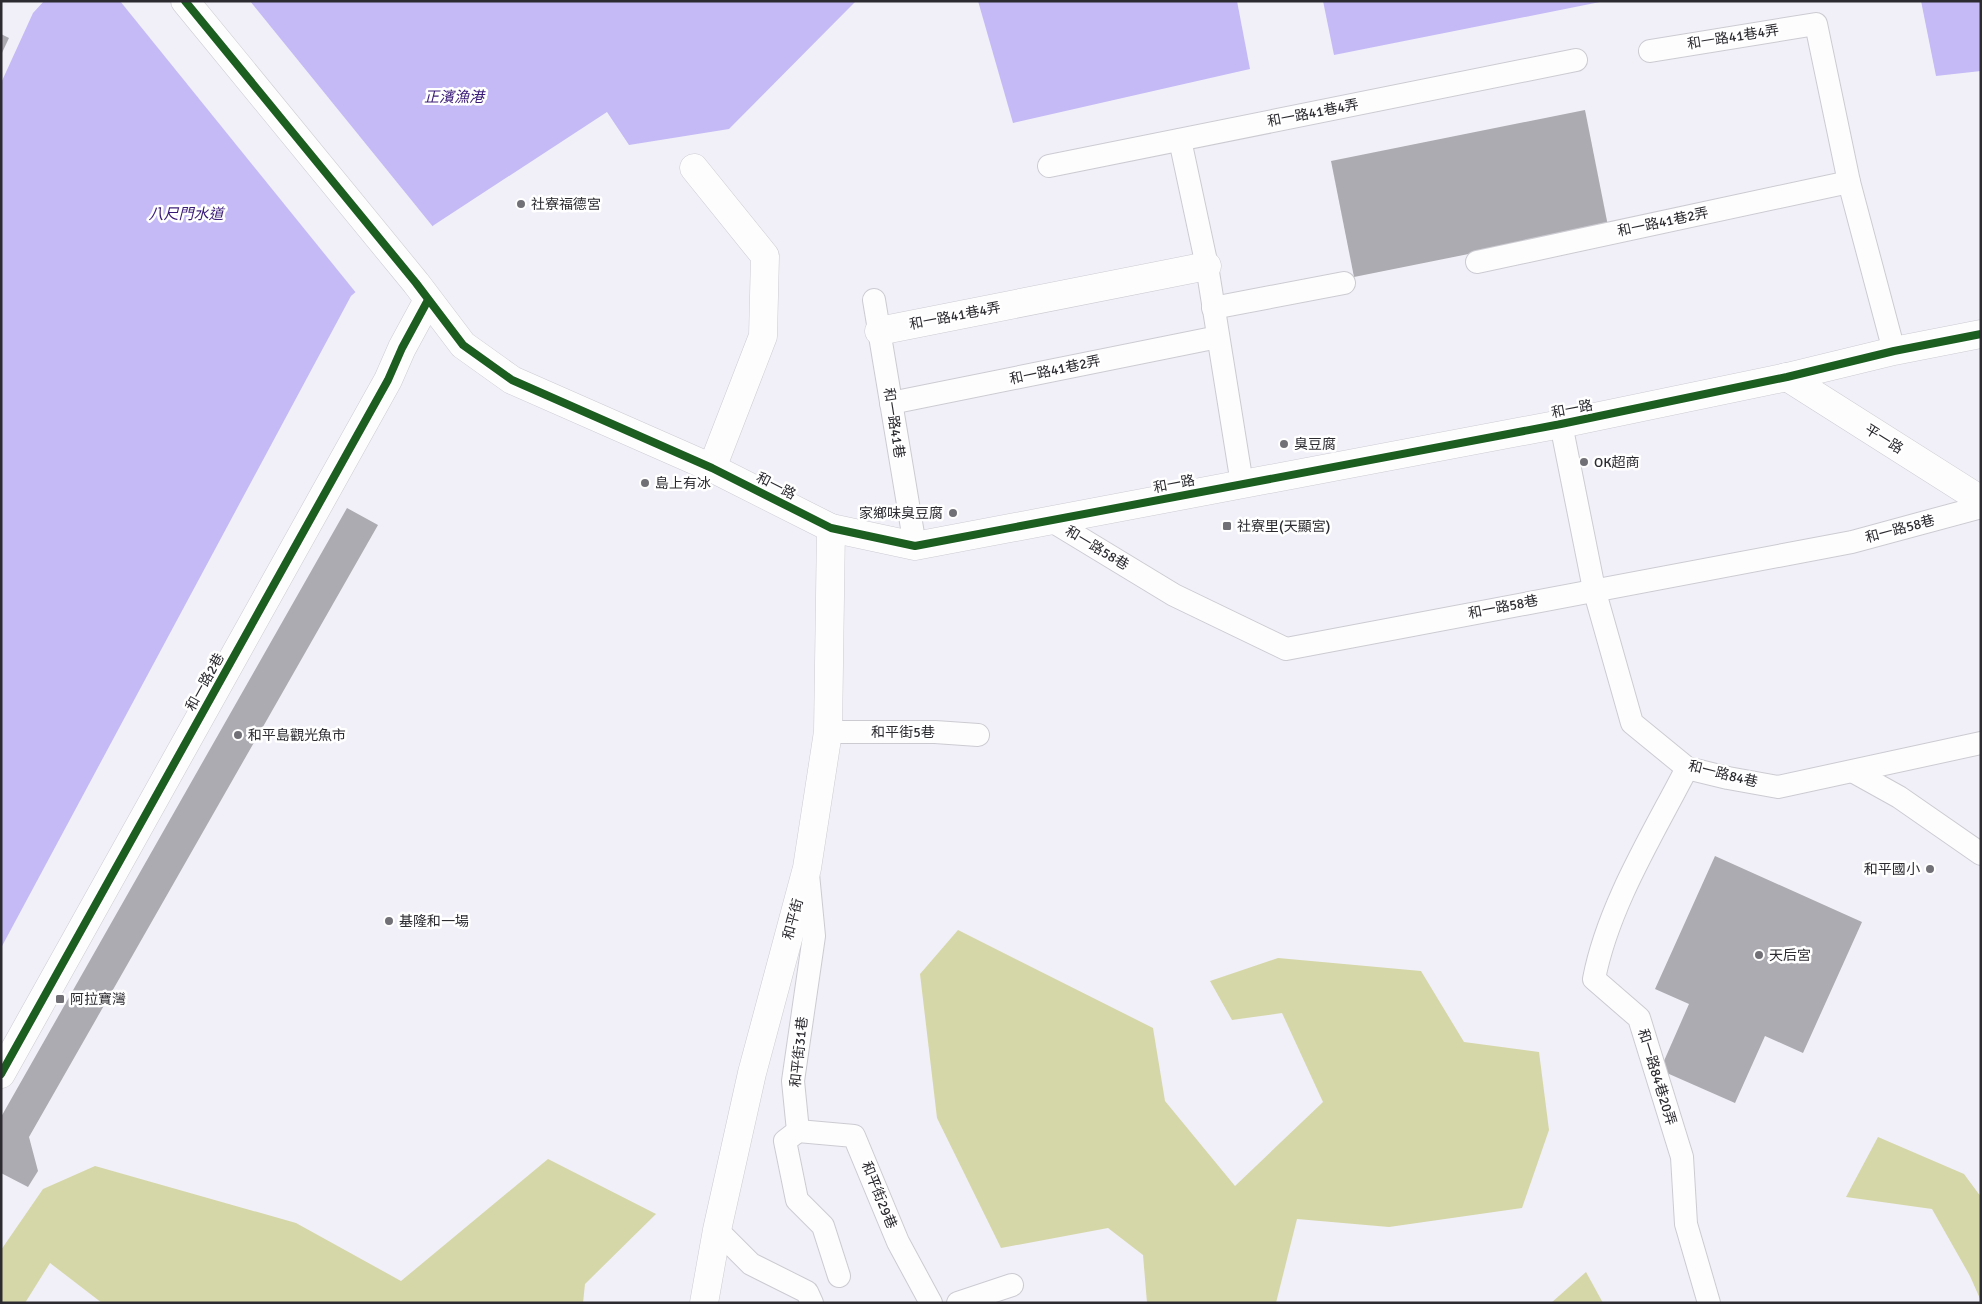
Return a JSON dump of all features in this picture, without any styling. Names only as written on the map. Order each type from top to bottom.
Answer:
[{"type":"street","name":"和一路","points":[[185,1],[463,345],[512,380],[712,468],[831,528],[914,546],[1561,424],[1787,377],[1894,351],[1981,334]]},
{"type":"street","points":[[694,168],[766,256],[763,336],[712,468]]},
{"type":"street","name":"和一路41巷4弄","points":[[879,331],[1207,266]]},
{"type":"street","name":"和一路2巷","points":[[1,1074],[388,380],[402,348],[422,292]]},
{"type":"street","name":"平一路","points":[[1787,377],[1981,500]]},
{"type":"street","name":"和平街","points":[[704,1303],[717,1230],[752,1073],[807,868],[828,732],[831,528]]},
{"type":"lane","name":"和一路41巷4弄","points":[[1650,51],[1816,24],[1849,182]]},
{"type":"lane","name":"和一路41巷4弄","points":[[1049,166],[1576,60]]},
{"type":"lane","points":[[1180,140],[1207,266],[1242,484]]},
{"type":"lane","name":"和一路41巷2弄","points":[[1477,262],[1849,182]]},
{"type":"lane","points":[[1849,182],[1894,351]]},
{"type":"lane","points":[[1213,308],[1344,283]]},
{"type":"lane","name":"和一路41巷","points":[[874,300],[914,546]]},
{"type":"lane","name":"和一路41巷2弄","points":[[891,404],[1218,337]]},
{"type":"lane","name":"和一路84巷","points":[[1561,424],[1594,590],[1632,723],[1687,768],[1778,787],[1981,743]]},
{"type":"lane","name":"和一路58巷","points":[[1052,521],[1174,595],[1286,649],[1852,542],[1981,508]]},
{"type":"lane","name":"和平街5巷","points":[[828,732],[935,732],[978,735]]},
{"type":"lane","name":"和一路84巷20弄","points":[[1687,768],[1619,901],[1600,950],[1594,979],[1639,1018],[1682,1157],[1686,1224],[1709,1303]]},
{"type":"lane","points":[[1854,772],[1900,797],[1981,854]]},
{"type":"lane","name":"和平街31巷","points":[[798,1131],[793,1081],[814,936],[807,868]]},
{"type":"lane","points":[[798,1131],[785,1141],[797,1200],[823,1226],[839,1276]]},
{"type":"lane","name":"和平街29巷","points":[[798,1131],[854,1136],[898,1242],[931,1303]]},
{"type":"lane","points":[[717,1230],[751,1264],[807,1292],[812,1303]]},
{"type":"lane","points":[[958,1303],[1012,1285]]},
{"type":"green space","points":[[958,930],[1153,1028],[1165,1101],[1235,1186],[1323,1102],[1282,1013],[1232,1020],[1210,981],[1278,958],[1421,971],[1464,1042],[1539,1052],[1549,1130],[1522,1208],[1389,1227],[1297,1219],[1276,1303],[1147,1303],[1143,1255],[1108,1228],[1001,1248],[937,1118],[920,974]]},
{"type":"green space","points":[[1878,1137],[1964,1174],[1981,1197],[1981,1301],[1970,1276],[1932,1209],[1846,1197]]},
{"type":"green space","points":[[548,1159],[656,1214],[585,1284],[583,1303],[102,1303],[50,1263],[25,1303],[1,1303],[1,1250],[43,1189],[95,1166],[296,1223],[401,1281]]},
{"type":"green space","points":[[1586,1272],[1603,1303],[1551,1303]]},
{"type":"water","name":"八尺門水道","points":[[44,1],[856,1],[729,129],[629,145],[607,112],[434,225],[351,296],[1,948],[1,83],[33,13]]},
{"type":"water","points":[[978,1],[1237,1],[1250,69],[1013,123]]},
{"type":"water","points":[[1323,1],[1605,1],[1334,55]]},
{"type":"water","points":[[1921,1],[1981,1],[1981,71],[1936,76]]},
{"type":"pier","points":[[120,1],[250,1],[434,228],[357,294]]},
{"type":"building","points":[[1,34],[9,38],[1,55]]},
{"type":"building","points":[[1585,110],[1608,226],[1354,277],[1331,161]]},
{"type":"building","name":"和平島觀光魚市","points":[[347,508],[378,525],[29,1137],[38,1171],[28,1187],[1,1173],[1,1117]]},
{"type":"building","name":"天后宮","points":[[1715,856],[1862,922],[1803,1053],[1765,1036],[1735,1103],[1660,1070],[1689,1004],[1655,989]]},
{"type":"cycle path","points":[[185,1],[416,283],[463,345],[512,380],[712,468],[831,528],[915,546],[1561,424],[1787,377],[1894,351],[1981,334]]},
{"type":"cycle path","points":[[1,1074],[388,380],[402,348],[428,300]]},
{"type":"place","name":"社寮福德宮","points":[[521,204]]},
{"type":"place","name":"臭豆腐","points":[[1284,444]]},
{"type":"place","name":"OK超商","points":[[1584,462]]},
{"type":"place","name":"島上有冰","points":[[645,483]]},
{"type":"place","name":"家鄉味臭豆腐","points":[[953,513]]},
{"type":"place","name":"社寮里(天顯宮)","points":[[1227,526]]},
{"type":"place","name":"和平島觀光魚市","points":[[238,735]]},
{"type":"place","name":"和平國小","points":[[1930,869]]},
{"type":"place","name":"基隆和一場","points":[[389,921]]},
{"type":"place","name":"天后宮","points":[[1759,955]]},
{"type":"place","name":"阿拉寶灣","points":[[60,999]]},
{"type":"water label","name":"正濱漁港","points":[[454,97]]}]
